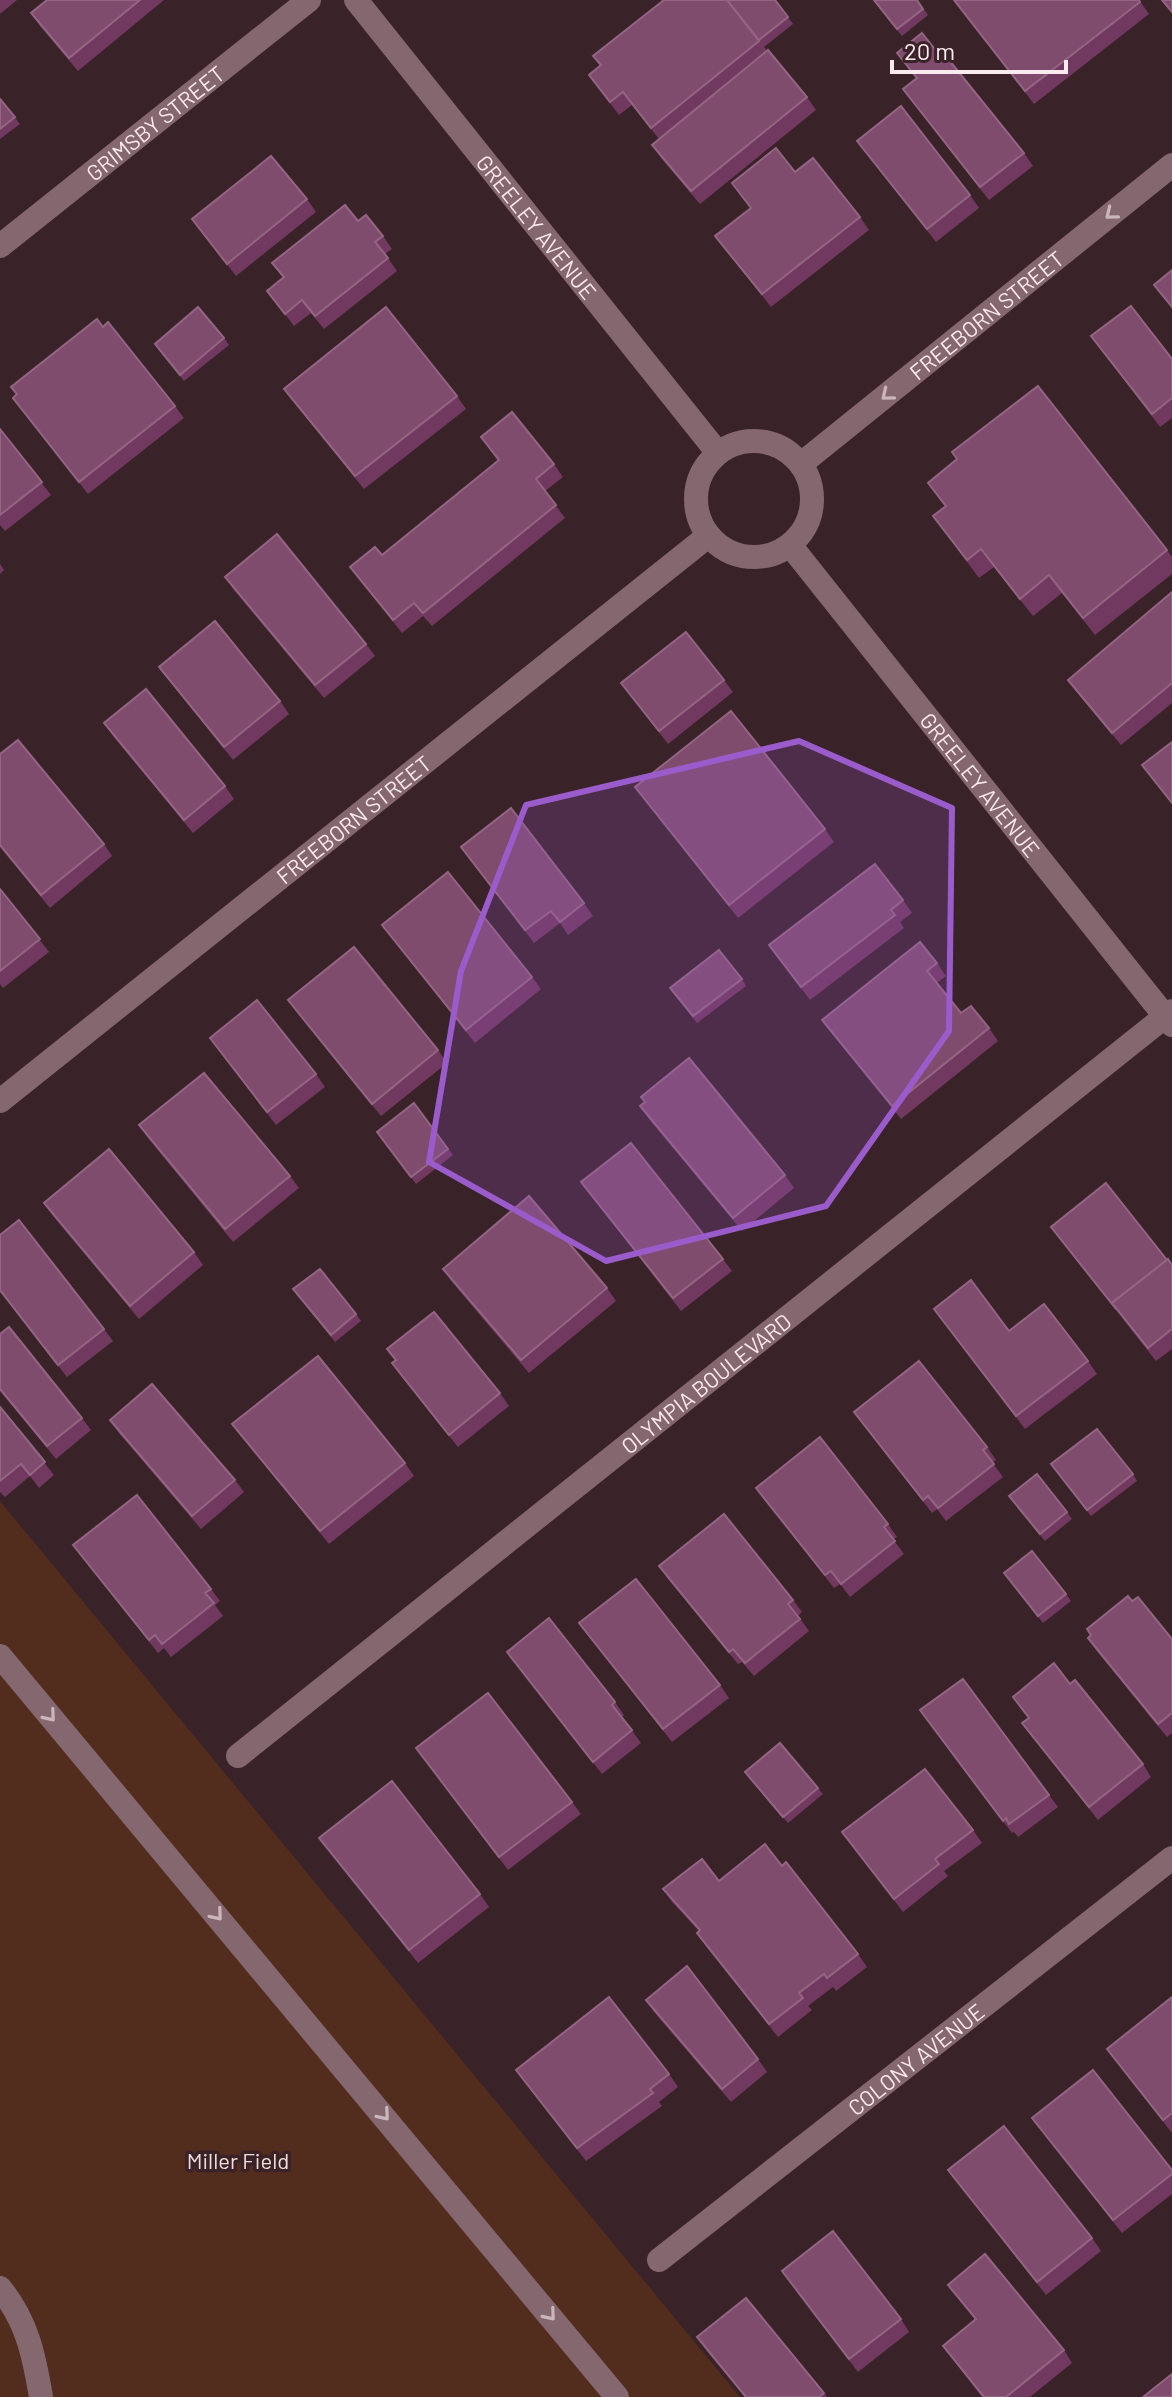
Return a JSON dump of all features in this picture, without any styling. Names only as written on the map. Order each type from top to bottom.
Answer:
[{"type":"street","name":"GRIMSBY STREET","points":[[0,246],[309,0]]},
{"type":"street","name":"GREELEY AVENUE","points":[[356,0],[718,453]]},
{"type":"street","name":"FREEBORN STREET","points":[[801,464],[1172,165]]},
{"type":"street","points":[[752,441],[771,443],[788,451],[801,464],[811,481],[813,502],[810,519],[790,545],[763,557],[742,557],[708,536],[695,502],[697,483],[705,466],[718,453],[752,441]]},
{"type":"street","name":"FREEBORN STREET","points":[[0,1101],[708,536]]},
{"type":"street","name":"GREELEY AVENUE","points":[[790,545],[1170,1018]]},
{"type":"street","name":"OLYMPIA BOULEVARD","points":[[238,1756],[1170,1018]]},
{"type":"street","points":[[0,1656],[617,2397]]},
{"type":"street","name":"COLONY AVENUE","points":[[659,2260],[1172,1858]]},
{"type":"street","points":[[0,2288],[17,2308],[28,2332],[41,2397]]},
{"type":"highlighted area","points":[[799,741],[952,808],[949,1031],[826,1206],[606,1261],[429,1162],[461,971],[526,805]]},
{"type":"green space","name":"Miller Field","points":[[0,1501],[740,2397],[0,2397]]},
{"type":"building","points":[[47,0],[140,0],[69,58],[31,13]]},
{"type":"building","points":[[664,0],[727,0],[759,41],[651,128],[623,92],[610,102],[589,75],[601,65],[593,56]]},
{"type":"building","points":[[727,0],[775,0],[788,17],[759,40]]},
{"type":"building","points":[[874,0],[917,0],[923,9],[897,29]]},
{"type":"building","points":[[954,0],[1139,0],[1140,2],[1025,91]]},
{"type":"building","points":[[1162,0],[1172,0],[1172,12]]},
{"type":"building","points":[[922,33],[942,58],[945,55],[1024,153],[980,187],[903,89],[917,78],[897,53]]},
{"type":"building","points":[[768,50],[807,97],[691,191],[652,145]]},
{"type":"building","points":[[0,99],[15,117],[0,129]]},
{"type":"building","points":[[901,106],[970,195],[927,229],[857,141]]},
{"type":"building","points":[[776,148],[795,172],[813,158],[860,217],[762,294],[715,236],[751,208],[732,183]]},
{"type":"building","points":[[271,156],[307,199],[227,264],[192,219]]},
{"type":"building","points":[[345,205],[358,221],[366,215],[383,236],[375,242],[388,258],[315,316],[302,300],[285,314],[267,291],[284,277],[272,263]]},
{"type":"building","points":[[1172,270],[1172,307],[1154,285]]},
{"type":"building","points":[[1131,306],[1172,359],[1172,398],[1152,414],[1091,336]]},
{"type":"building","points":[[198,307],[224,338],[180,375],[155,344]]},
{"type":"building","points":[[386,307],[457,396],[355,476],[284,389]]},
{"type":"building","points":[[97,319],[103,327],[108,322],[175,406],[79,482],[13,398],[17,394],[11,387]]},
{"type":"building","points":[[1038,386],[1167,550],[1083,618],[1049,575],[1020,599],[981,549],[967,560],[933,516],[946,506],[928,483],[957,459],[952,452]]},
{"type":"building","points":[[512,412],[554,464],[536,479],[556,505],[423,613],[414,603],[393,620],[350,567],[375,547],[382,555],[499,460],[481,437]]},
{"type":"building","points":[[0,429],[42,482],[0,515]]},
{"type":"building","points":[[277,534],[366,644],[315,685],[225,577]]},
{"type":"building","points":[[1172,592],[1172,683],[1112,733],[1068,680]]},
{"type":"building","points":[[215,621],[280,701],[224,747],[159,667]]},
{"type":"building","points":[[686,632],[724,680],[659,731],[621,683]]},
{"type":"building","points":[[146,689],[225,786],[184,820],[104,723]]},
{"type":"building","points":[[731,711],[825,829],[729,905],[635,787]]},
{"type":"building","points":[[18,740],[104,844],[41,895],[0,845],[0,754]]},
{"type":"building","points":[[1172,742],[1172,803],[1142,765]]},
{"type":"building","points":[[511,808],[584,903],[560,922],[551,911],[525,930],[461,847]]},
{"type":"building","points":[[875,864],[903,900],[891,910],[895,915],[801,987],[769,945]]},
{"type":"building","points":[[448,872],[532,977],[466,1030],[382,925]]},
{"type":"building","points":[[0,889],[40,939],[0,971]]},
{"type":"building","points":[[920,942],[937,963],[927,971],[961,1013],[971,1006],[989,1028],[892,1106],[822,1020]]},
{"type":"building","points":[[354,947],[438,1050],[372,1104],[288,1000]]},
{"type":"building","points":[[719,950],[742,979],[693,1016],[670,988]]},
{"type":"building","points":[[257,1000],[316,1074],[267,1112],[210,1038]]},
{"type":"building","points":[[689,1058],[785,1175],[733,1218],[640,1106],[645,1102],[641,1097]]},
{"type":"building","points":[[204,1073],[290,1176],[225,1229],[139,1125]]},
{"type":"building","points":[[414,1103],[448,1149],[411,1177],[377,1132]]},
{"type":"building","points":[[631,1143],[723,1259],[673,1298],[581,1182]]},
{"type":"building","points":[[109,1149],[194,1252],[130,1306],[44,1203]]},
{"type":"building","points":[[1106,1183],[1167,1260],[1112,1303],[1116,1309],[1051,1227]]},
{"type":"building","points":[[529,1196],[607,1288],[521,1360],[443,1269]]},
{"type":"building","points":[[19,1220],[104,1329],[58,1365],[0,1290],[0,1235]]},
{"type":"building","points":[[1168,1259],[1172,1265],[1172,1329],[1148,1348],[1112,1303]]},
{"type":"building","points":[[320,1269],[356,1314],[331,1335],[293,1289]]},
{"type":"building","points":[[971,1280],[1009,1331],[1044,1304],[1088,1361],[1016,1416],[934,1309]]},
{"type":"building","points":[[434,1312],[500,1393],[449,1435],[392,1363],[396,1360],[387,1349]]},
{"type":"building","points":[[9,1327],[82,1418],[47,1446],[0,1389],[0,1334]]},
{"type":"building","points":[[318,1356],[405,1463],[320,1531],[232,1424]]},
{"type":"building","points":[[919,1361],[987,1447],[983,1450],[994,1464],[938,1508],[928,1496],[923,1500],[854,1412]]},
{"type":"building","points":[[152,1384],[235,1480],[192,1516],[110,1420]]},
{"type":"building","points":[[0,1407],[45,1462],[30,1475],[21,1464],[0,1481]]},
{"type":"building","points":[[1097,1429],[1133,1474],[1087,1510],[1051,1464]]},
{"type":"building","points":[[820,1437],[888,1524],[884,1527],[895,1541],[841,1584],[831,1571],[825,1575],[756,1488]]},
{"type":"building","points":[[1037,1474],[1067,1512],[1040,1534],[1009,1496]]},
{"type":"building","points":[[137,1495],[211,1589],[205,1593],[214,1603],[162,1644],[155,1635],[149,1640],[73,1545]]},
{"type":"building","points":[[724,1514],[793,1600],[788,1604],[800,1619],[745,1663],[733,1649],[729,1652],[659,1566]]},
{"type":"building","points":[[1032,1551],[1066,1594],[1038,1616],[1004,1573]]},
{"type":"building","points":[[636,1579],[720,1685],[663,1729],[579,1623]]},
{"type":"building","points":[[1128,1596],[1132,1601],[1138,1597],[1172,1639],[1172,1713],[1158,1724],[1088,1638],[1091,1635],[1087,1629]]},
{"type":"building","points":[[549,1618],[615,1702],[612,1705],[632,1730],[593,1762],[507,1652]]},
{"type":"building","points":[[1054,1663],[1070,1684],[1075,1680],[1143,1764],[1089,1807],[1022,1723],[1029,1718],[1013,1697]]},
{"type":"building","points":[[963,1679],[1049,1795],[1009,1824],[1006,1818],[1003,1821],[920,1710]]},
{"type":"building","points":[[488,1693],[572,1802],[499,1857],[416,1748]]},
{"type":"building","points":[[780,1743],[818,1788],[783,1817],[745,1772]]},
{"type":"building","points":[[925,1769],[973,1830],[935,1859],[939,1864],[894,1899],[842,1832]]},
{"type":"building","points":[[392,1781],[480,1894],[409,1950],[319,1838]]},
{"type":"building","points":[[765,1844],[782,1866],[786,1862],[858,1954],[827,1978],[824,1974],[799,1993],[803,1998],[769,2024],[697,1933],[700,1930],[663,1889],[702,1859],[719,1881]]},
{"type":"building","points":[[687,1966],[758,2059],[722,2089],[646,2000]]},
{"type":"building","points":[[609,1997],[669,2074],[650,2089],[653,2093],[577,2148],[516,2070]]},
{"type":"building","points":[[1172,1997],[1172,2113],[1163,2120],[1107,2049]]},
{"type":"building","points":[[1093,2070],[1172,2170],[1172,2174],[1113,2220],[1032,2118]]},
{"type":"building","points":[[1004,2126],[1092,2238],[1037,2282],[948,2170]]},
{"type":"building","points":[[833,2231],[901,2319],[849,2359],[782,2271]]},
{"type":"building","points":[[985,2254],[1064,2350],[1006,2397],[984,2397],[943,2346],[976,2319],[948,2285]]},
{"type":"building","points":[[746,2298],[824,2393],[819,2397],[746,2397],[697,2337]]},
{"type":"building","points":[[1172,2374],[1172,2397],[1143,2397]]}]
